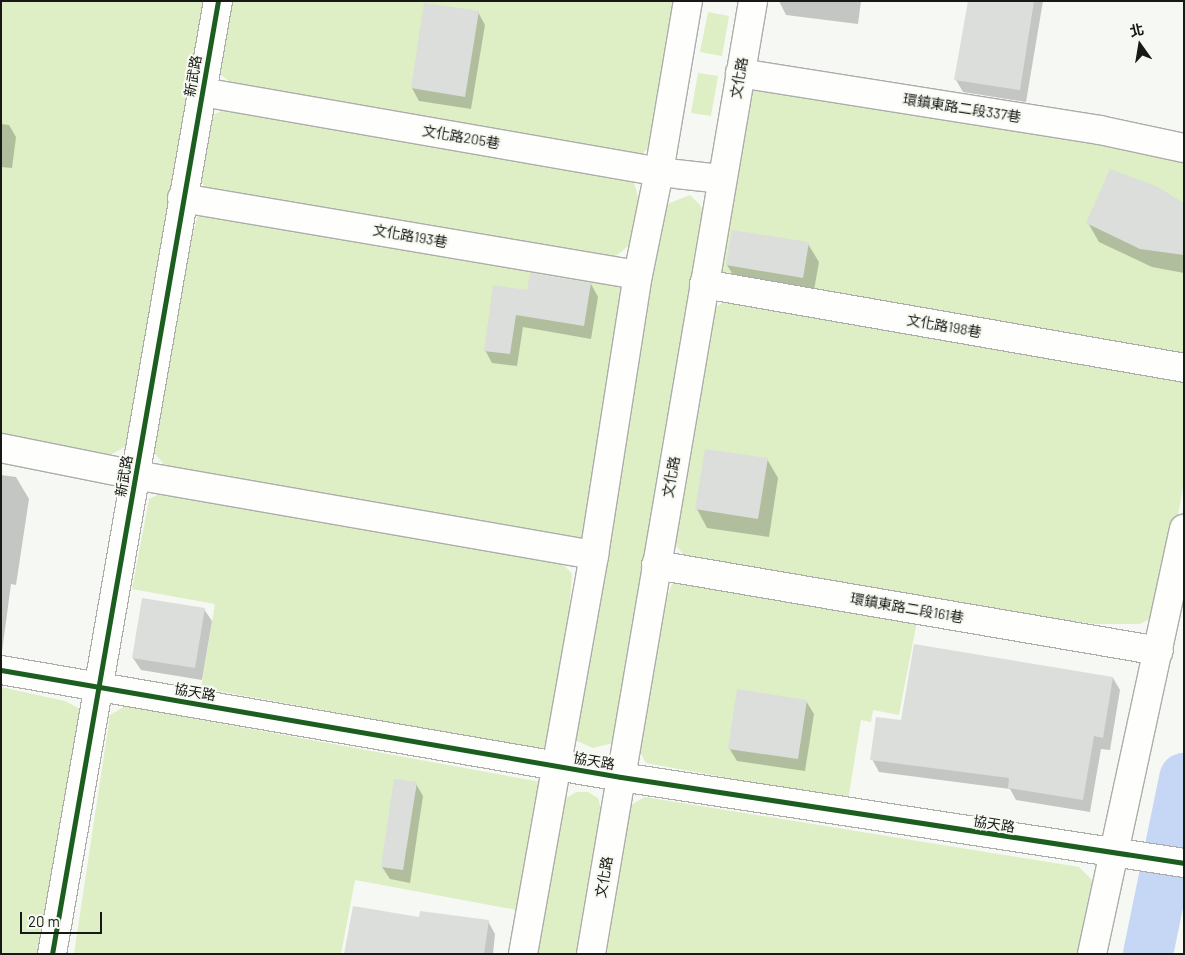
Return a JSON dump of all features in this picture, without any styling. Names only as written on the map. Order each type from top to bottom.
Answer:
[{"type":"street","name":"新武路","points":[[52,954],[182,198],[218,1]]},
{"type":"street","points":[[524,954],[594,555],[638,275],[659,172],[688,1]]},
{"type":"street","name":"文化路","points":[[591,954],[721,179],[753,1]]},
{"type":"street","name":"環鎮東路二段337巷","points":[[740,73],[1100,130],[1184,148]]},
{"type":"street","name":"文化路205巷","points":[[202,92],[659,172],[721,179]]},
{"type":"street","name":"文化路193巷","points":[[182,198],[638,275]]},
{"type":"street","name":"文化路198巷","points":[[704,284],[1184,368]]},
{"type":"street","points":[[1,448],[135,475],[594,555]]},
{"type":"street","points":[[1092,954],[1122,855],[1158,651],[1184,529]]},
{"type":"street","name":"環鎮東路二段161巷","points":[[656,565],[1158,651]]},
{"type":"street","name":"協天路","points":[[1,670],[621,777],[1182,863]]},
{"type":"green space","points":[[1,1],[204,1],[133,417],[125,447],[106,457],[1,438]]},
{"type":"green space","points":[[232,1],[676,1],[655,141],[641,155],[373,114],[238,88],[221,75],[225,30]]},
{"type":"green space","points":[[708,12],[729,16],[722,56],[700,52]]},
{"type":"green space","points":[[698,73],[718,76],[711,116],[691,113]]},
{"type":"green space","points":[[755,89],[1184,157],[1184,356],[720,278],[741,104]]},
{"type":"green space","points":[[232,106],[634,182],[641,207],[632,243],[612,259],[206,189],[200,178],[213,115]]},
{"type":"green space","points":[[690,195],[700,205],[705,216],[613,743],[593,748],[575,740],[660,221],[665,205]]},
{"type":"green space","points":[[209,210],[617,281],[627,300],[587,533],[574,544],[166,467],[152,450],[187,256],[198,215]]},
{"type":"green space","points":[[731,296],[1184,372],[1184,483],[1159,614],[1140,624],[1095,624],[897,597],[686,558],[671,539],[709,313]]},
{"type":"green space","points":[[168,490],[560,561],[572,574],[569,612],[550,729],[543,750],[201,688],[215,604],[132,589],[149,499]]},
{"type":"green space","points":[[673,582],[918,616],[899,715],[873,710],[871,722],[861,720],[848,800],[646,763],[639,750],[664,604]]},
{"type":"green space","points":[[1,687],[65,701],[80,709],[50,909],[41,952],[34,954],[1,953]]},
{"type":"green space","points":[[125,706],[541,782],[517,910],[355,880],[341,954],[74,954],[110,715]]},
{"type":"green space","points":[[576,792],[588,792],[598,798],[602,813],[578,954],[538,954],[565,799]]},
{"type":"green space","points":[[645,797],[1079,867],[1091,879],[1094,893],[1082,954],[602,954],[623,828],[631,805]]},
{"type":"building","points":[[968,1],[1034,1],[1020,90],[954,80]]},
{"type":"building","points":[[424,3],[479,11],[465,97],[411,88]]},
{"type":"building","points":[[1110,169],[1158,187],[1184,203],[1184,255],[1140,249],[1086,223]]},
{"type":"building","points":[[732,230],[809,242],[803,278],[726,265]]},
{"type":"building","points":[[530,273],[591,283],[584,326],[516,315],[510,354],[484,351],[493,285],[527,290]]},
{"type":"building","points":[[705,449],[768,458],[758,519],[695,509]]},
{"type":"building","points":[[142,598],[205,608],[195,668],[132,658]]},
{"type":"building","points":[[914,644],[1113,677],[1103,738],[1094,736],[1083,800],[1008,788],[1009,778],[870,760],[876,717],[901,720]]},
{"type":"building","points":[[737,689],[807,700],[798,759],[728,749]]},
{"type":"building","points":[[394,779],[417,782],[403,870],[381,867]]},
{"type":"building","points":[[353,906],[419,917],[420,911],[489,920],[484,954],[344,954]]},
{"type":"waterway","points":[[1148,954],[1184,778]]},
{"type":"cycle path","points":[[52,954],[218,1]]},
{"type":"cycle path","points":[[1,670],[621,777],[1184,863]]}]
